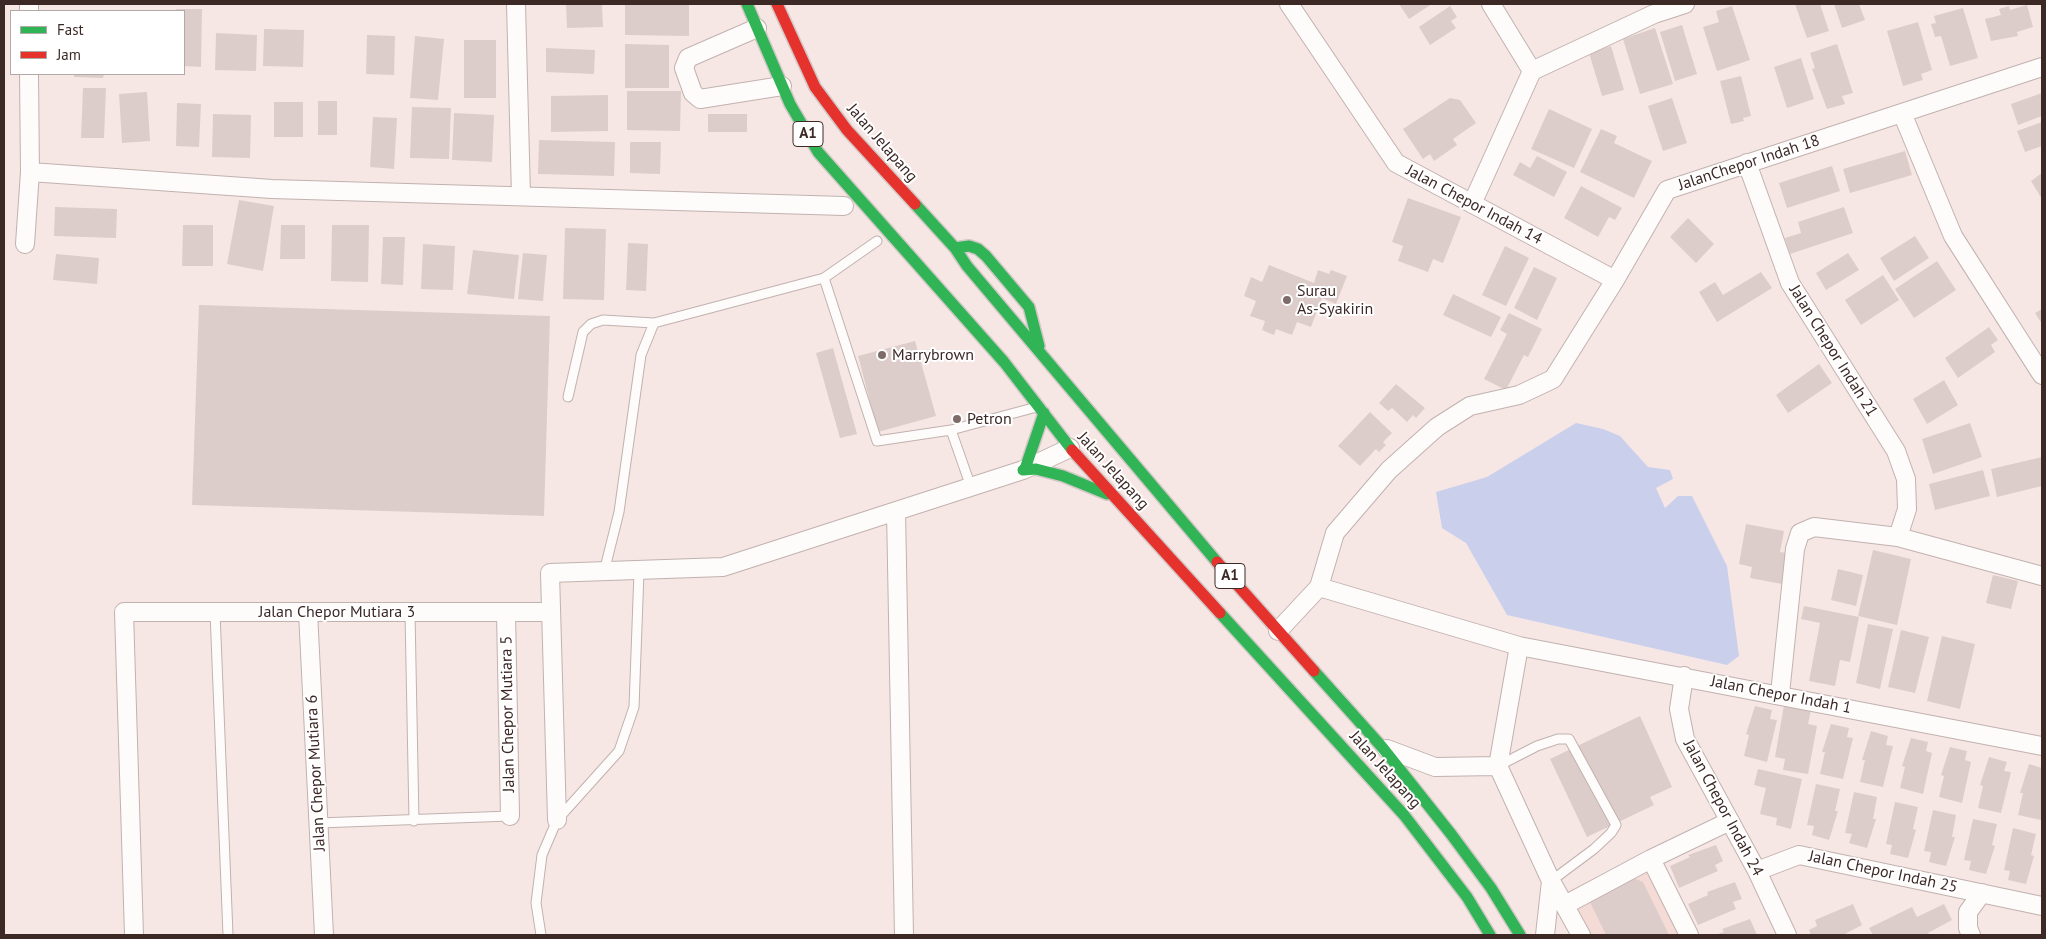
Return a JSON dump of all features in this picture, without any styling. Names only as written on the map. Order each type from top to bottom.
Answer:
[{"type":"main road","name":"Jalan Jelapang","points":[[747,4],[790,104],[818,152],[1004,362],[1041,410],[1077,446],[1113,497],[1404,815],[1467,896],[1490,935]]},
{"type":"main road","name":"Jalan Jelapang","points":[[778,4],[815,87],[847,130],[930,224],[955,248],[1126,454],[1278,632],[1382,747],[1491,888],[1520,935]]},
{"type":"main road","points":[[818,152],[843,201]]},
{"type":"main road","points":[[927,236],[930,224]]},
{"type":"main road","points":[[874,238],[900,244],[917,243]]},
{"type":"main road","points":[[955,248],[969,246],[978,249],[1029,306],[1041,352]]},
{"type":"main road","points":[[1069,385],[1071,412]]},
{"type":"main road","points":[[1041,410],[1024,469],[1036,468],[1063,476],[1113,497]]},
{"type":"main road","points":[[1071,430],[1077,446]]},
{"type":"main road","points":[[1098,443],[1126,454]]},
{"type":"street","points":[[516,4],[521,196]]},
{"type":"street","name":"Jalan Chepor Indah 14","points":[[1289,4],[1396,163],[1615,280]]},
{"type":"street","points":[[1491,4],[1532,71]]},
{"type":"street","points":[[1472,204],[1532,71],[1654,14],[1685,4]]},
{"type":"street","points":[[757,28],[688,58],[684,68],[693,93],[700,99],[782,86]]},
{"type":"street","name":"JalanChepor Indah 18","points":[[1319,587],[1335,533],[1389,470],[1430,433],[1470,406],[1519,395],[1553,380],[1615,280],[1667,190],[2042,67]]},
{"type":"street","points":[[25,244],[30,172],[29,75]]},
{"type":"street","points":[[1902,113],[1953,236],[2042,375]]},
{"type":"street","name":"Jalan Chepor Indah 21","points":[[1748,163],[1790,283],[1896,451],[1906,479],[1907,509],[1898,537]]},
{"type":"street","points":[[30,172],[272,188],[521,196],[843,201]]},
{"type":"street","points":[[556,820],[549,612],[550,573],[639,572],[723,567],[1024,469],[1077,446]]},
{"type":"street","points":[[896,511],[904,935]]},
{"type":"street","points":[[1780,694],[1795,549],[1800,533],[1814,527],[1898,537],[2042,576]]},
{"type":"street","points":[[1278,632],[1319,587]]},
{"type":"street","name":"Jalan Chepor Indah 1","points":[[1319,587],[1519,646],[1780,694],[2042,746]]},
{"type":"street","name":"Jalan Chepor Mutiara 3","points":[[134,935],[124,612],[549,612]]},
{"type":"street","name":"Jalan Chepor Mutiara 6","points":[[308,612],[324,935]]},
{"type":"street","name":"Jalan Chepor Mutiara 5","points":[[506,613],[510,816]]},
{"type":"street","points":[[1519,646],[1498,766],[1551,881],[1580,935]]},
{"type":"street","name":"Jalan Chepor Indah 24","points":[[1684,676],[1679,709],[1685,739],[1757,870],[1787,935]]},
{"type":"street","points":[[1382,747],[1435,767],[1498,766]]},
{"type":"street","points":[[1565,905],[1651,859],[1730,821]]},
{"type":"street","name":"Jalan Chepor Indah 25","points":[[1757,870],[1799,855],[2042,906]]},
{"type":"street","points":[[1651,859],[1689,935]]},
{"type":"street","points":[[1545,935],[1551,881]]},
{"type":"street","name":"Jalan Chepor Indah 25","points":[[1971,935],[1968,928],[1968,912],[1982,893]]},
{"type":"lane","points":[[568,397],[584,332],[591,324],[603,320],[654,323],[824,278],[874,238]]},
{"type":"lane","points":[[824,278],[877,442],[951,430],[1041,410]]},
{"type":"lane","points":[[604,572],[619,512],[641,355],[654,323]]},
{"type":"lane","points":[[951,430],[971,487]]},
{"type":"lane","points":[[540,935],[536,903],[542,856],[556,820],[619,750],[634,707],[639,572]]},
{"type":"lane","points":[[215,612],[228,935]]},
{"type":"lane","points":[[410,613],[414,821]]},
{"type":"lane","points":[[1498,766],[1536,746],[1558,738],[1569,739],[1616,825],[1612,833],[1594,849],[1551,881]]},
{"type":"lane","points":[[319,823],[510,816]]},
{"type":"shaded area","points":[[1651,851],[1692,935],[1569,935],[1557,896]]},
{"type":"water","points":[[1576,423],[1603,429],[1620,436],[1648,467],[1670,470],[1673,479],[1656,488],[1665,508],[1678,496],[1692,496],[1727,566],[1739,656],[1727,665],[1507,615],[1466,543],[1442,528],[1436,492],[1487,477]]},
{"type":"building","points":[[566,4],[602,4],[603,27],[567,28]]},
{"type":"building","points":[[625,4],[689,4],[689,36],[625,35]]},
{"type":"building","points":[[1399,4],[1432,4],[1409,19]]},
{"type":"building","points":[[1795,4],[1820,4],[1829,31],[1807,38]]},
{"type":"building","points":[[1834,4],[1859,4],[1865,20],[1842,28]]},
{"type":"building","points":[[2027,5],[2033,27],[2017,32],[2018,36],[1991,41],[1985,19],[2001,15],[1999,9],[2009,6],[2010,10]]},
{"type":"building","points":[[1450,6],[1457,17],[1451,21],[1456,28],[1430,45],[1419,27]]},
{"type":"building","points":[[1732,6],[1750,60],[1717,71],[1703,27],[1719,22],[1716,11]]},
{"type":"building","points":[[1963,8],[1978,58],[1950,66],[1941,36],[1935,37],[1931,24],[1936,23],[1934,16]]},
{"type":"building","points":[[202,9],[201,67],[185,66],[185,10],[176,10]]},
{"type":"building","points":[[1918,22],[1932,70],[1921,74],[1923,80],[1903,86],[1887,31]]},
{"type":"building","points":[[1682,25],[1697,74],[1675,81],[1660,32]]},
{"type":"building","points":[[1655,28],[1673,84],[1640,94],[1623,39]]},
{"type":"building","points":[[264,29],[304,30],[303,67],[263,66]]},
{"type":"building","points":[[216,33],[257,35],[256,71],[215,70]]},
{"type":"building","points":[[367,35],[395,36],[394,75],[366,74]]},
{"type":"building","points":[[415,36],[444,39],[438,100],[410,98]]},
{"type":"building","points":[[464,40],[496,40],[496,98],[464,98]]},
{"type":"building","points":[[625,44],[669,45],[669,88],[625,88]]},
{"type":"building","points":[[1837,44],[1853,93],[1842,96],[1845,104],[1827,109],[1812,69],[1815,68],[1810,53]]},
{"type":"building","points":[[1611,46],[1624,90],[1602,96],[1589,53]]},
{"type":"building","points":[[546,48],[595,50],[594,74],[546,72]]},
{"type":"building","points":[[1801,58],[1814,99],[1787,108],[1774,67]]},
{"type":"building","points":[[74,75],[104,75],[103,78],[74,77]]},
{"type":"building","points":[[1741,76],[1751,116],[1743,118],[1744,121],[1731,124],[1720,81]]},
{"type":"building","points":[[83,88],[106,88],[104,138],[81,138]]},
{"type":"building","points":[[627,91],[681,91],[680,131],[627,130]]},
{"type":"building","points":[[147,92],[150,141],[122,143],[119,94]]},
{"type":"building","points":[[2042,93],[2042,116],[2018,125],[2011,104]]},
{"type":"building","points":[[608,95],[608,131],[551,132],[551,96]]},
{"type":"building","points":[[1450,98],[1460,100],[1476,123],[1453,139],[1457,145],[1434,161],[1430,154],[1423,159],[1403,129]]},
{"type":"building","points":[[1672,98],[1687,143],[1663,151],[1648,106]]},
{"type":"building","points":[[318,101],[337,101],[337,135],[318,135]]},
{"type":"building","points":[[274,102],[303,102],[303,137],[274,137]]},
{"type":"building","points":[[177,103],[201,104],[199,147],[176,146]]},
{"type":"building","points":[[412,107],[451,108],[449,159],[410,158]]},
{"type":"building","points":[[1549,109],[1592,129],[1574,168],[1531,149]]},
{"type":"building","points":[[454,113],[494,115],[492,162],[452,160]]},
{"type":"building","points":[[213,114],[251,115],[250,158],[212,157]]},
{"type":"building","points":[[708,114],[747,114],[747,132],[708,132]]},
{"type":"building","points":[[373,117],[397,118],[394,169],[370,167]]},
{"type":"building","points":[[2042,122],[2042,146],[2025,152],[2017,131]]},
{"type":"building","points":[[1601,129],[1617,136],[1614,143],[1652,161],[1634,198],[1580,172]]},
{"type":"building","points":[[539,140],[615,142],[614,176],[538,174]]},
{"type":"building","points":[[630,142],[661,142],[660,174],[630,173]]},
{"type":"building","points":[[1905,151],[1912,175],[1850,193],[1843,169]]},
{"type":"building","points":[[1537,156],[1567,172],[1554,197],[1513,175],[1520,162],[1530,168]]},
{"type":"building","points":[[1832,166],[1840,191],[1787,208],[1779,183]]},
{"type":"building","points":[[2042,173],[2042,199],[2031,181]]},
{"type":"building","points":[[1581,186],[1622,208],[1615,220],[1609,217],[1598,237],[1564,218]]},
{"type":"building","points":[[1408,198],[1461,217],[1443,263],[1433,259],[1428,272],[1398,261],[1403,246],[1392,242]]},
{"type":"building","points":[[239,200],[274,206],[263,271],[227,264]]},
{"type":"building","points":[[55,207],[117,209],[116,238],[54,236]]},
{"type":"building","points":[[1844,207],[1853,233],[1790,254],[1785,238],[1801,233],[1798,222]]},
{"type":"building","points":[[1688,218],[1714,244],[1696,263],[1670,237]]},
{"type":"building","points":[[183,225],[213,225],[213,266],[182,266]]},
{"type":"building","points":[[281,225],[305,225],[305,259],[280,259]]},
{"type":"building","points":[[332,225],[369,225],[368,282],[331,281]]},
{"type":"building","points":[[565,228],[606,229],[604,300],[563,299]]},
{"type":"building","points":[[1915,236],[1929,258],[1894,281],[1880,258]]},
{"type":"building","points":[[383,237],[405,237],[403,285],[381,284]]},
{"type":"building","points":[[628,243],[648,244],[646,291],[626,290]]},
{"type":"building","points":[[423,244],[455,246],[453,290],[421,289]]},
{"type":"building","points":[[1505,246],[1529,258],[1506,306],[1482,295]]},
{"type":"building","points":[[473,250],[519,255],[514,299],[467,294]]},
{"type":"building","points":[[523,253],[547,255],[543,301],[518,299]]},
{"type":"building","points":[[1848,253],[1859,270],[1826,290],[1816,273]]},
{"type":"building","points":[[56,254],[99,258],[97,284],[53,280]]},
{"type":"building","points":[[1937,261],[1956,290],[1914,318],[1895,289]]},
{"type":"building","name":"Surau As-Syakirin","points":[[1269,265],[1314,283],[1318,270],[1329,274],[1331,270],[1347,276],[1336,304],[1322,298],[1311,327],[1297,322],[1292,335],[1276,329],[1274,335],[1262,330],[1265,321],[1250,316],[1256,301],[1244,296],[1251,277],[1262,282]]},
{"type":"building","points":[[1534,267],[1557,278],[1537,320],[1514,308]]},
{"type":"building","points":[[1761,272],[1772,288],[1717,322],[1699,292],[1715,282],[1723,295]]},
{"type":"building","points":[[1883,275],[1899,300],[1861,325],[1845,300]]},
{"type":"building","points":[[1453,294],[1501,317],[1491,337],[1443,315]]},
{"type":"building","points":[[199,305],[550,316],[544,516],[192,505]]},
{"type":"building","points":[[2042,309],[2042,324],[2035,313]]},
{"type":"building","points":[[1509,313],[1542,329],[1528,357],[1524,355],[1506,390],[1484,379],[1507,334],[1500,330]]},
{"type":"building","points":[[1989,327],[1998,340],[1991,345],[1995,352],[1958,378],[1945,358]]},
{"type":"building","points":[[915,341],[936,416],[878,432],[858,356]]},
{"type":"building","points":[[833,348],[857,434],[840,438],[816,353]]},
{"type":"building","points":[[1819,364],[1832,383],[1788,413],[1776,395]]},
{"type":"building","points":[[1944,380],[1958,405],[1927,424],[1913,399]]},
{"type":"building","points":[[1396,384],[1425,408],[1416,418],[1413,415],[1407,422],[1392,408],[1388,411],[1379,403]]},
{"type":"building","points":[[1370,412],[1392,433],[1383,442],[1386,445],[1379,452],[1376,449],[1360,466],[1338,446]]},
{"type":"building","points":[[1970,423],[1982,457],[1933,474],[1922,439]]},
{"type":"building","points":[[2042,457],[2042,486],[1997,497],[1991,469]]},
{"type":"building","points":[[1983,470],[1990,496],[1935,510],[1929,484]]},
{"type":"building","points":[[1746,524],[1784,531],[1780,552],[1787,553],[1782,584],[1750,578],[1752,567],[1739,564]]},
{"type":"building","points":[[1873,550],[1911,559],[1897,625],[1858,616]]},
{"type":"building","points":[[1838,569],[1863,575],[1856,606],[1831,600]]},
{"type":"building","points":[[1993,575],[2018,581],[2011,609],[1986,603]]},
{"type":"building","points":[[1804,606],[1859,617],[1850,662],[1840,660],[1835,686],[1809,681],[1820,623],[1801,619]]},
{"type":"building","points":[[1868,624],[1893,629],[1880,689],[1856,683]]},
{"type":"building","points":[[1901,630],[1929,637],[1915,693],[1888,687]]},
{"type":"building","points":[[1942,636],[1975,644],[1960,709],[1927,701]]},
{"type":"building","points":[[1784,705],[1811,710],[1808,724],[1817,726],[1808,774],[1783,770],[1785,759],[1775,757]]},
{"type":"building","points":[[1755,706],[1772,710],[1770,719],[1777,720],[1767,762],[1744,756],[1749,735],[1746,734]]},
{"type":"building","points":[[1640,716],[1672,787],[1650,797],[1654,805],[1587,837],[1550,759]]},
{"type":"building","points":[[1831,724],[1849,728],[1847,737],[1853,738],[1843,779],[1820,774],[1825,752],[1822,752]]},
{"type":"building","points":[[1871,731],[1888,736],[1886,745],[1893,746],[1883,787],[1860,782],[1865,760],[1862,760]]},
{"type":"building","points":[[1911,738],[1928,742],[1926,751],[1932,753],[1923,794],[1900,788],[1905,767],[1902,766]]},
{"type":"building","points":[[1950,747],[1967,751],[1965,760],[1971,762],[1962,803],[1939,797],[1944,776],[1941,775]]},
{"type":"building","points":[[1989,757],[2007,762],[2004,771],[2011,772],[2001,813],[1978,808],[1983,786],[1980,785]]},
{"type":"building","points":[[2029,764],[2042,768],[2041,820],[2018,815],[2023,793],[2020,793]]},
{"type":"building","points":[[1758,769],[1802,779],[1791,829],[1776,825],[1777,818],[1760,814],[1766,788],[1754,785]]},
{"type":"building","points":[[1816,784],[1840,789],[1835,811],[1838,811],[1829,840],[1812,835],[1814,826],[1807,825]]},
{"type":"building","points":[[1854,792],[1877,797],[1873,819],[1876,819],[1867,848],[1849,843],[1852,834],[1845,833]]},
{"type":"building","points":[[1895,802],[1918,807],[1913,829],[1916,830],[1908,858],[1890,854],[1892,845],[1886,844]]},
{"type":"building","points":[[1933,810],[1956,815],[1952,837],[1955,837],[1946,866],[1929,862],[1931,852],[1924,851]]},
{"type":"building","points":[[1973,819],[1997,824],[1992,845],[1995,846],[1986,874],[1969,870],[1971,861],[1964,860]]},
{"type":"building","points":[[2013,828],[2036,834],[2031,855],[2034,856],[2026,884],[2008,880],[2010,871],[2004,870]]},
{"type":"building","points":[[1716,845],[1723,861],[1715,865],[1718,871],[1679,888],[1670,866],[1690,857],[1688,855]]},
{"type":"building","points":[[1634,878],[1643,882],[1669,935],[1606,935],[1589,900]]},
{"type":"building","points":[[1735,882],[1742,899],[1733,902],[1736,909],[1698,925],[1688,904],[1708,895],[1707,892]]},
{"type":"building","points":[[1853,904],[1862,925],[1843,935],[1811,935],[1809,930],[1817,926],[1815,920]]},
{"type":"building","points":[[1944,904],[1952,920],[1928,933],[1929,935],[1873,935],[1869,928],[1912,907],[1917,917]]},
{"type":"building","points":[[1750,919],[1757,935],[1715,935],[1724,932],[1722,929]]},
{"type":"traffic: fast","points":[[747,4],[790,104],[818,152],[1004,362],[1072,450]]},
{"type":"traffic: fast","points":[[915,204],[955,248],[967,266],[1217,562]]},
{"type":"traffic: fast","points":[[955,248],[969,246],[978,249],[986,256],[1029,307],[1039,346]]},
{"type":"traffic: fast","points":[[1025,469],[1044,413]]},
{"type":"traffic: fast","points":[[1023,470],[1036,469],[1063,476],[1107,494]]},
{"type":"traffic: fast","points":[[1220,613],[1404,815],[1467,897],[1490,935]]},
{"type":"traffic: fast","points":[[1314,671],[1382,747],[1451,834],[1491,888],[1520,935]]},
{"type":"traffic: jam","points":[[777,4],[815,87],[847,130],[915,204]]},
{"type":"traffic: jam","points":[[1072,450],[1220,613]]},
{"type":"traffic: jam","points":[[1217,562],[1314,671]]},
{"type":"place","name":"Surau As-Syakirin","points":[[1287,300]]},
{"type":"place","name":"Marrybrown","points":[[882,355]]},
{"type":"place","name":"Petron","points":[[957,419]]}]
